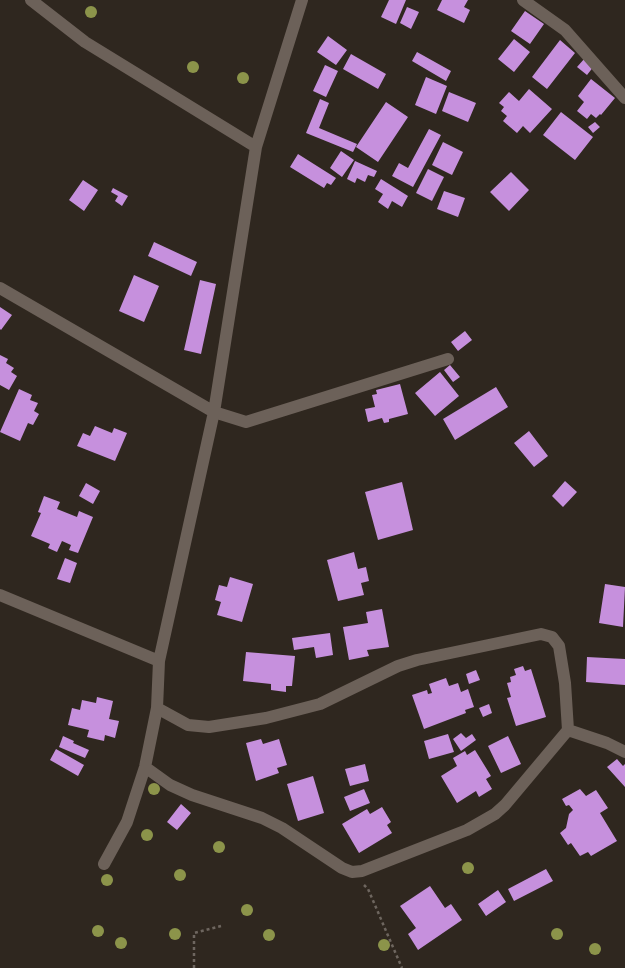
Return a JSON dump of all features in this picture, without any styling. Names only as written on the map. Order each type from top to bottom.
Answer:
[{"type":"street","points":[[31,0],[85,42],[256,147]]},
{"type":"street","points":[[104,864],[126,822],[146,767],[157,708],[159,661],[214,412],[256,147],[302,0]]},
{"type":"street","points":[[523,0],[565,30],[625,98]]},
{"type":"street","points":[[0,288],[214,412],[246,422],[448,359]]},
{"type":"street","points":[[0,594],[159,661]]},
{"type":"street","points":[[146,767],[170,784],[192,795],[262,818],[282,828],[342,868],[352,872],[362,871],[467,830],[495,814],[568,730],[565,683],[559,646],[552,637],[541,634],[417,660],[398,666],[320,704],[266,718],[209,727],[188,725],[157,708]]},
{"type":"street","points":[[568,730],[607,743],[625,752]]},
{"type":"path","points":[[352,872],[368,889],[402,968]]},
{"type":"path","points":[[194,968],[194,933],[221,926]]},
{"type":"building","points":[[389,0],[406,0],[396,24],[381,17]]},
{"type":"building","points":[[442,0],[468,0],[464,7],[470,10],[464,23],[437,10]]},
{"type":"building","points":[[407,7],[419,12],[411,29],[400,23]]},
{"type":"building","points":[[525,11],[544,24],[530,44],[511,31]]},
{"type":"building","points":[[328,36],[347,50],[336,65],[317,52]]},
{"type":"building","points":[[514,39],[530,52],[514,72],[498,59]]},
{"type":"building","points":[[560,40],[575,53],[547,89],[532,77]]},
{"type":"building","points":[[417,52],[451,71],[446,81],[412,61]]},
{"type":"building","points":[[351,54],[386,74],[378,89],[343,69]]},
{"type":"building","points":[[585,58],[594,66],[587,75],[577,67]]},
{"type":"building","points":[[325,65],[338,71],[326,97],[313,91]]},
{"type":"building","points":[[426,77],[447,86],[436,114],[415,105]]},
{"type":"building","points":[[591,79],[615,98],[601,115],[600,114],[596,118],[591,114],[587,119],[577,111],[584,102],[578,96]]},
{"type":"building","points":[[529,89],[552,109],[530,133],[523,126],[517,133],[503,121],[507,116],[501,111],[504,107],[499,103],[509,92],[519,101]]},
{"type":"building","points":[[449,92],[476,103],[468,122],[442,111]]},
{"type":"building","points":[[320,99],[329,103],[319,128],[357,144],[353,152],[306,133]]},
{"type":"building","points":[[386,102],[408,117],[378,162],[356,147]]},
{"type":"building","points":[[561,112],[593,137],[575,160],[543,135]]},
{"type":"building","points":[[595,122],[600,127],[593,133],[588,127]]},
{"type":"building","points":[[429,129],[441,135],[413,187],[392,176],[399,163],[408,168]]},
{"type":"building","points":[[443,142],[463,152],[452,175],[432,165]]},
{"type":"building","points":[[341,151],[354,160],[342,177],[330,168]]},
{"type":"building","points":[[298,154],[336,178],[331,185],[327,183],[324,188],[290,167]]},
{"type":"building","points":[[355,161],[377,171],[374,177],[368,175],[365,182],[357,178],[355,183],[347,179]]},
{"type":"building","points":[[428,169],[444,177],[432,201],[416,193]]},
{"type":"building","points":[[511,172],[529,190],[509,211],[490,192]]},
{"type":"building","points":[[381,179],[408,196],[402,207],[392,201],[388,209],[378,202],[383,194],[375,189]]},
{"type":"building","points":[[83,180],[98,190],[84,211],[69,200]]},
{"type":"building","points":[[113,188],[128,196],[122,206],[115,201],[118,196],[111,192]]},
{"type":"building","points":[[444,191],[465,198],[458,217],[437,209]]},
{"type":"building","points":[[154,242],[197,262],[191,276],[148,256]]},
{"type":"building","points":[[134,275],[159,286],[144,322],[119,311]]},
{"type":"building","points":[[200,280],[216,284],[201,354],[184,350]]},
{"type":"building","points":[[0,307],[12,315],[1,330],[0,329]]},
{"type":"building","points":[[465,331],[472,340],[458,351],[451,342]]},
{"type":"building","points":[[0,355],[8,359],[6,363],[14,368],[11,372],[17,376],[9,390],[0,385]]},
{"type":"building","points":[[450,365],[460,377],[453,382],[444,370]]},
{"type":"building","points":[[440,372],[459,396],[435,416],[415,393]]},
{"type":"building","points":[[400,384],[408,414],[389,419],[389,422],[384,423],[382,418],[368,422],[365,409],[375,407],[372,395],[377,394],[376,390]]},
{"type":"building","points":[[496,387],[508,407],[455,440],[443,419]]},
{"type":"building","points":[[19,389],[32,395],[30,400],[38,403],[34,411],[39,414],[33,425],[28,423],[20,441],[0,432]]},
{"type":"building","points":[[95,426],[112,433],[114,428],[127,433],[115,461],[77,446],[83,433],[90,436]]},
{"type":"building","points":[[529,431],[548,456],[534,467],[514,443]]},
{"type":"building","points":[[565,481],[577,492],[563,507],[552,496]]},
{"type":"building","points":[[402,482],[413,530],[378,540],[365,492]]},
{"type":"building","points":[[86,483],[100,491],[93,504],[79,496]]},
{"type":"building","points":[[44,496],[60,502],[57,509],[77,517],[79,511],[93,517],[78,553],[69,550],[71,545],[62,541],[57,552],[48,548],[50,544],[31,536],[41,513],[38,512]]},
{"type":"building","points":[[354,552],[358,569],[366,567],[369,581],[361,583],[364,595],[338,601],[327,560]]},
{"type":"building","points":[[65,558],[77,563],[70,583],[57,579]]},
{"type":"building","points":[[230,577],[253,584],[242,622],[217,615],[221,602],[215,600],[219,585],[227,587]]},
{"type":"building","points":[[605,584],[625,587],[623,627],[599,623]]},
{"type":"building","points":[[382,609],[389,647],[367,650],[369,656],[349,660],[343,627],[368,623],[366,612]]},
{"type":"building","points":[[330,633],[333,655],[316,658],[314,647],[294,650],[292,638]]},
{"type":"building","points":[[246,652],[295,656],[292,686],[286,686],[286,692],[271,690],[271,684],[243,681]]},
{"type":"building","points":[[587,657],[625,659],[625,685],[586,682]]},
{"type":"building","points":[[523,666],[525,671],[531,669],[546,717],[516,726],[507,698],[511,697],[507,683],[511,682],[510,677],[516,675],[514,669]]},
{"type":"building","points":[[476,670],[480,680],[469,684],[466,674]]},
{"type":"building","points":[[446,678],[449,686],[458,683],[461,692],[468,689],[474,707],[465,710],[466,713],[424,729],[412,695],[427,690],[428,694],[432,693],[429,684]]},
{"type":"building","points":[[97,697],[113,701],[109,719],[119,721],[115,738],[105,735],[104,741],[87,737],[89,730],[68,725],[72,708],[80,710],[82,700],[96,703]]},
{"type":"building","points":[[489,704],[492,713],[483,717],[479,708]]},
{"type":"building","points":[[461,733],[466,738],[472,734],[476,740],[461,751],[453,739]]},
{"type":"building","points":[[448,734],[454,752],[429,759],[424,741]]},
{"type":"building","points":[[63,736],[74,741],[73,743],[89,750],[85,758],[59,747]]},
{"type":"building","points":[[508,736],[521,764],[501,773],[488,746]]},
{"type":"building","points":[[261,739],[263,744],[279,739],[287,765],[277,768],[279,773],[256,781],[246,743]]},
{"type":"building","points":[[56,749],[84,765],[78,776],[50,760]]},
{"type":"building","points":[[475,750],[491,776],[486,779],[492,789],[479,797],[476,791],[457,803],[441,776],[457,766],[453,758],[465,751],[467,755]]},
{"type":"building","points":[[617,759],[623,766],[625,764],[625,787],[607,767]]},
{"type":"building","points":[[365,764],[369,781],[350,786],[345,769]]},
{"type":"building","points":[[313,776],[324,813],[298,821],[287,784]]},
{"type":"building","points":[[364,789],[370,803],[350,811],[344,797]]},
{"type":"building","points":[[580,789],[586,796],[596,790],[608,808],[600,813],[617,841],[591,856],[588,852],[580,856],[571,843],[568,845],[560,833],[566,828],[569,814],[573,810],[569,805],[566,806],[562,799]]},
{"type":"building","points":[[181,804],[191,813],[177,830],[167,822]]},
{"type":"building","points":[[382,807],[391,822],[387,825],[392,833],[359,853],[342,824],[367,809],[370,814]]},
{"type":"building","points":[[546,869],[553,881],[514,901],[508,889]]},
{"type":"building","points":[[430,886],[445,908],[451,904],[462,920],[418,950],[408,934],[416,928],[400,906]]},
{"type":"building","points":[[498,890],[506,902],[486,916],[478,904]]}]
